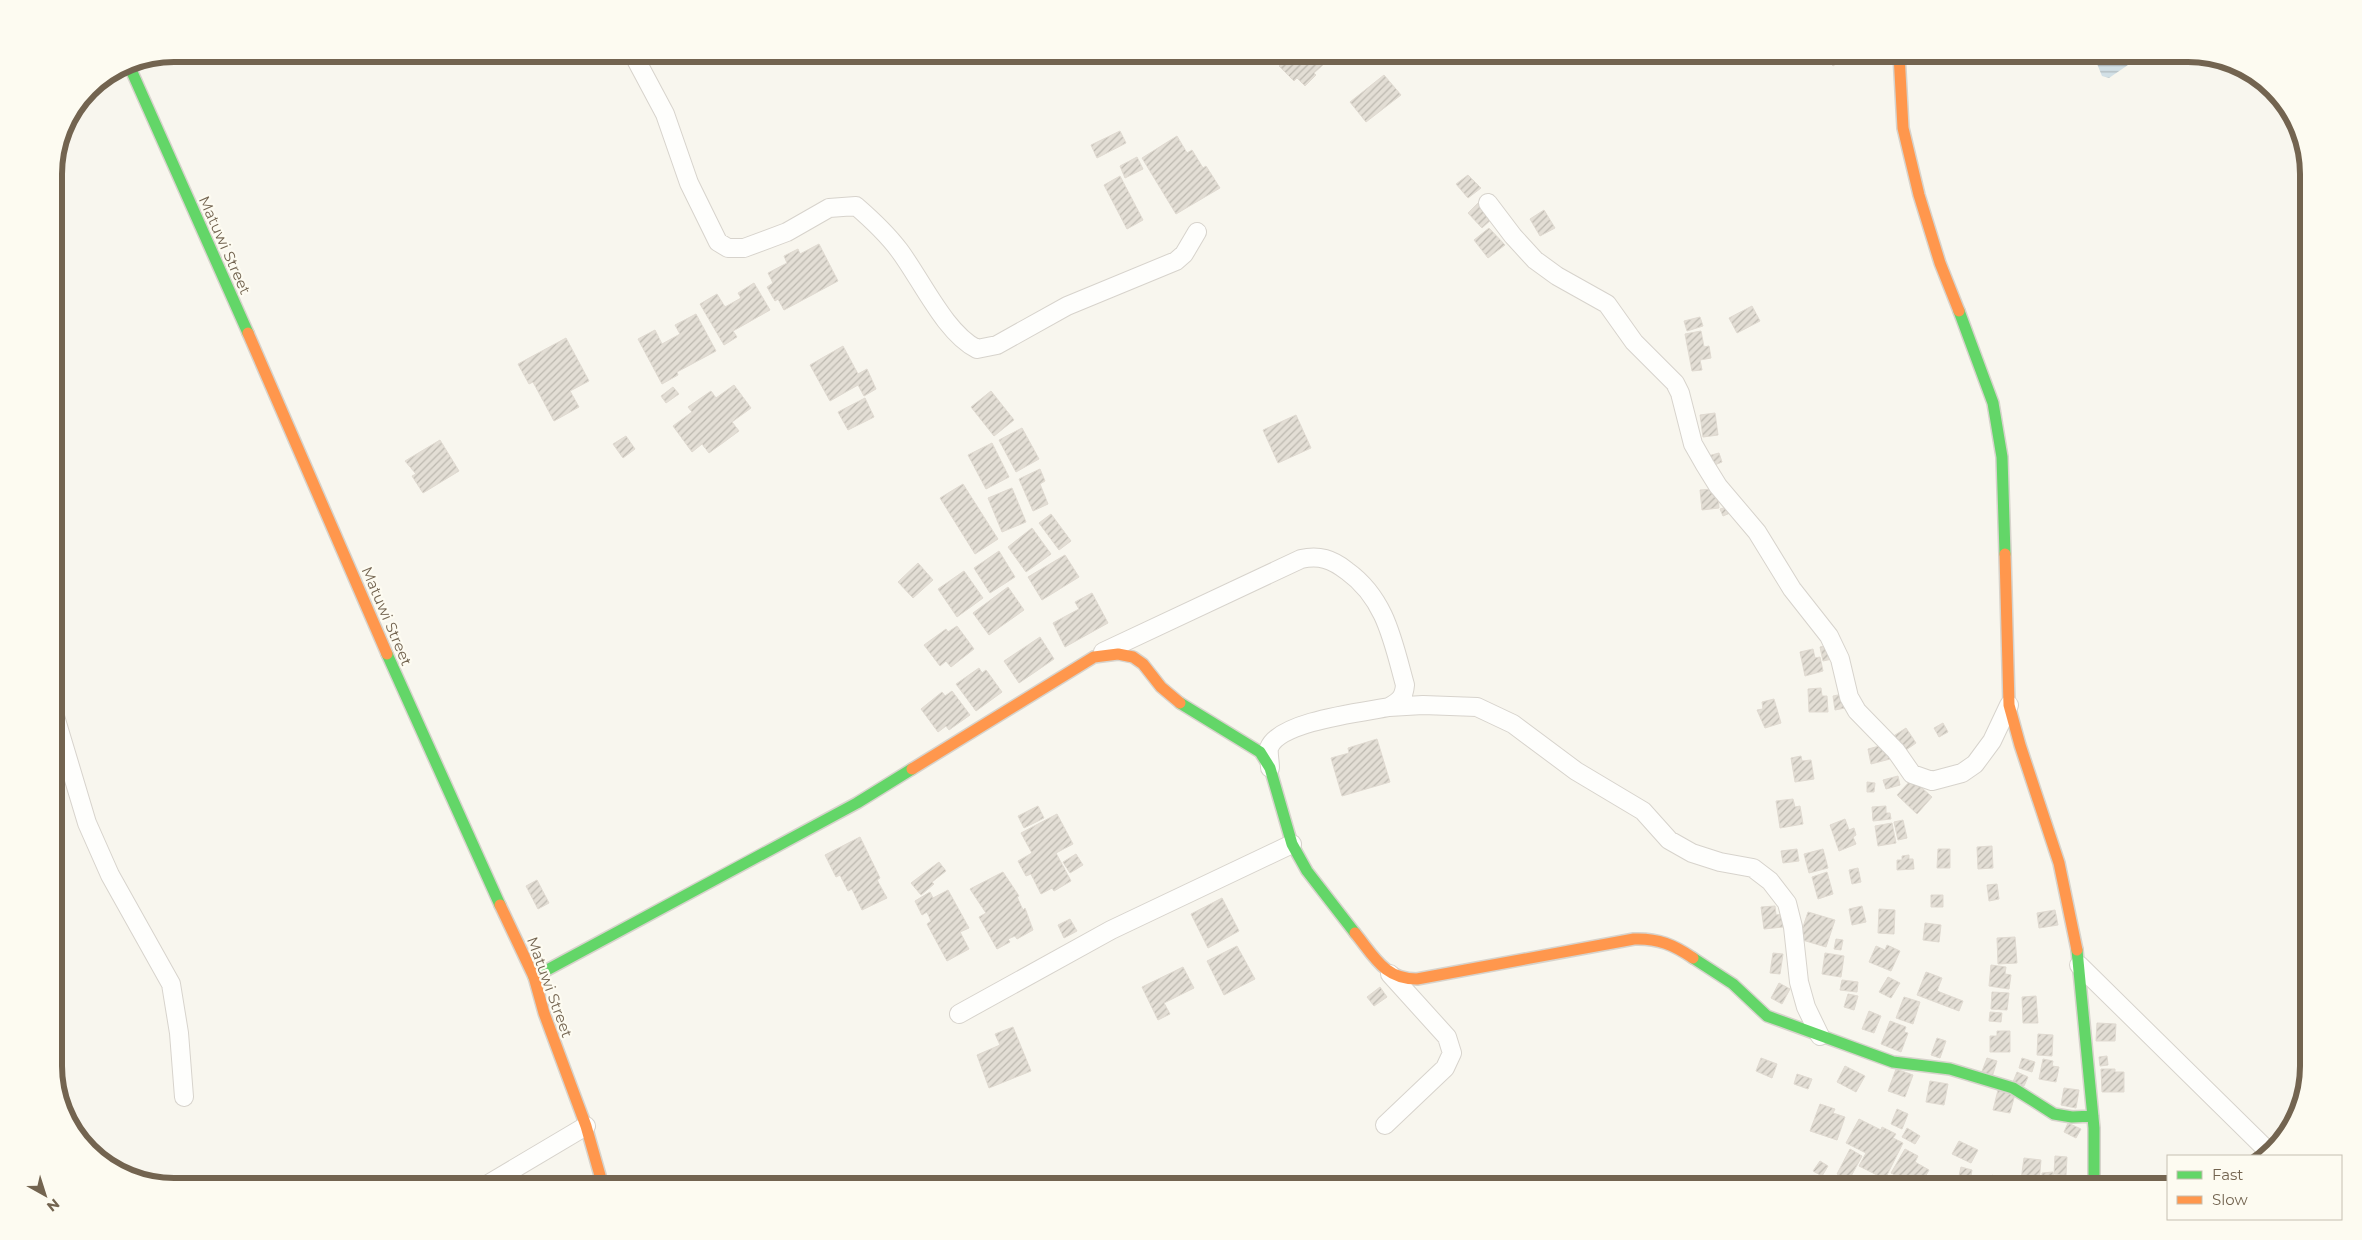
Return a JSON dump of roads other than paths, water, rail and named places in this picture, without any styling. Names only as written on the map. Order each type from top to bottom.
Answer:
[{"type":"street","points":[[637,62],[665,114],[689,183],[718,242],[728,248],[744,248],[787,232],[829,208],[856,206],[872,220],[898,250],[960,339],[977,349],[997,345],[1067,306],[1176,261],[1184,254],[1197,232]]},
{"type":"street","points":[[1900,62],[1903,128],[1919,195],[1940,263],[1985,377],[1998,430],[2002,457],[2009,705],[2016,738],[2060,865],[2072,916],[2079,965],[2093,1116],[2094,1178]]},
{"type":"street","name":"Matuwi Street","points":[[131,71],[308,469],[414,718],[534,977],[544,1013],[586,1126],[601,1178]]},
{"type":"street","points":[[1488,203],[1512,236],[1535,260],[1557,276],[1607,304],[1634,342],[1674,383],[1681,398],[1693,444],[1705,465],[1718,486],[1757,532],[1792,589],[1829,636],[1840,659],[1849,697],[1857,711],[1896,751],[1912,774],[1932,781],[1954,776],[1968,768],[1984,754],[2009,705]]},
{"type":"street","points":[[534,977],[857,803],[1094,657],[1301,559],[1314,556],[1326,558],[1352,574],[1364,585],[1383,612],[1405,685],[1404,694],[1399,702],[1389,707]]},
{"type":"street","points":[[1094,657],[1118,654],[1133,657],[1143,664],[1172,698],[1248,743],[1260,752],[1270,768]]},
{"type":"street","points":[[1384,1125],[1445,1068],[1452,1053],[1447,1037],[1339,914],[1307,871],[1292,844],[1270,768],[1269,748],[1288,731],[1302,724],[1389,707],[1423,705],[1477,707],[1513,724],[1576,771],[1637,807],[1669,840],[1692,853],[1720,862],[1753,868],[1770,881],[1787,903],[1793,927],[1799,982],[1806,1007],[1820,1036]]},
{"type":"street","points":[[63,743],[87,823],[110,875],[171,984],[179,1034],[184,1096]]},
{"type":"street","points":[[959,1014],[1111,930],[1292,844]]},
{"type":"street","points":[[1390,974],[1403,979],[1417,978],[1634,939],[1651,938],[1667,942],[1720,975],[1733,984],[1767,1016],[1893,1062],[1950,1069],[2013,1088],[2054,1114],[2072,1117],[2093,1116]]},
{"type":"street","points":[[2079,965],[2264,1148]]},
{"type":"street","points":[[498,1178],[586,1126]]}]
